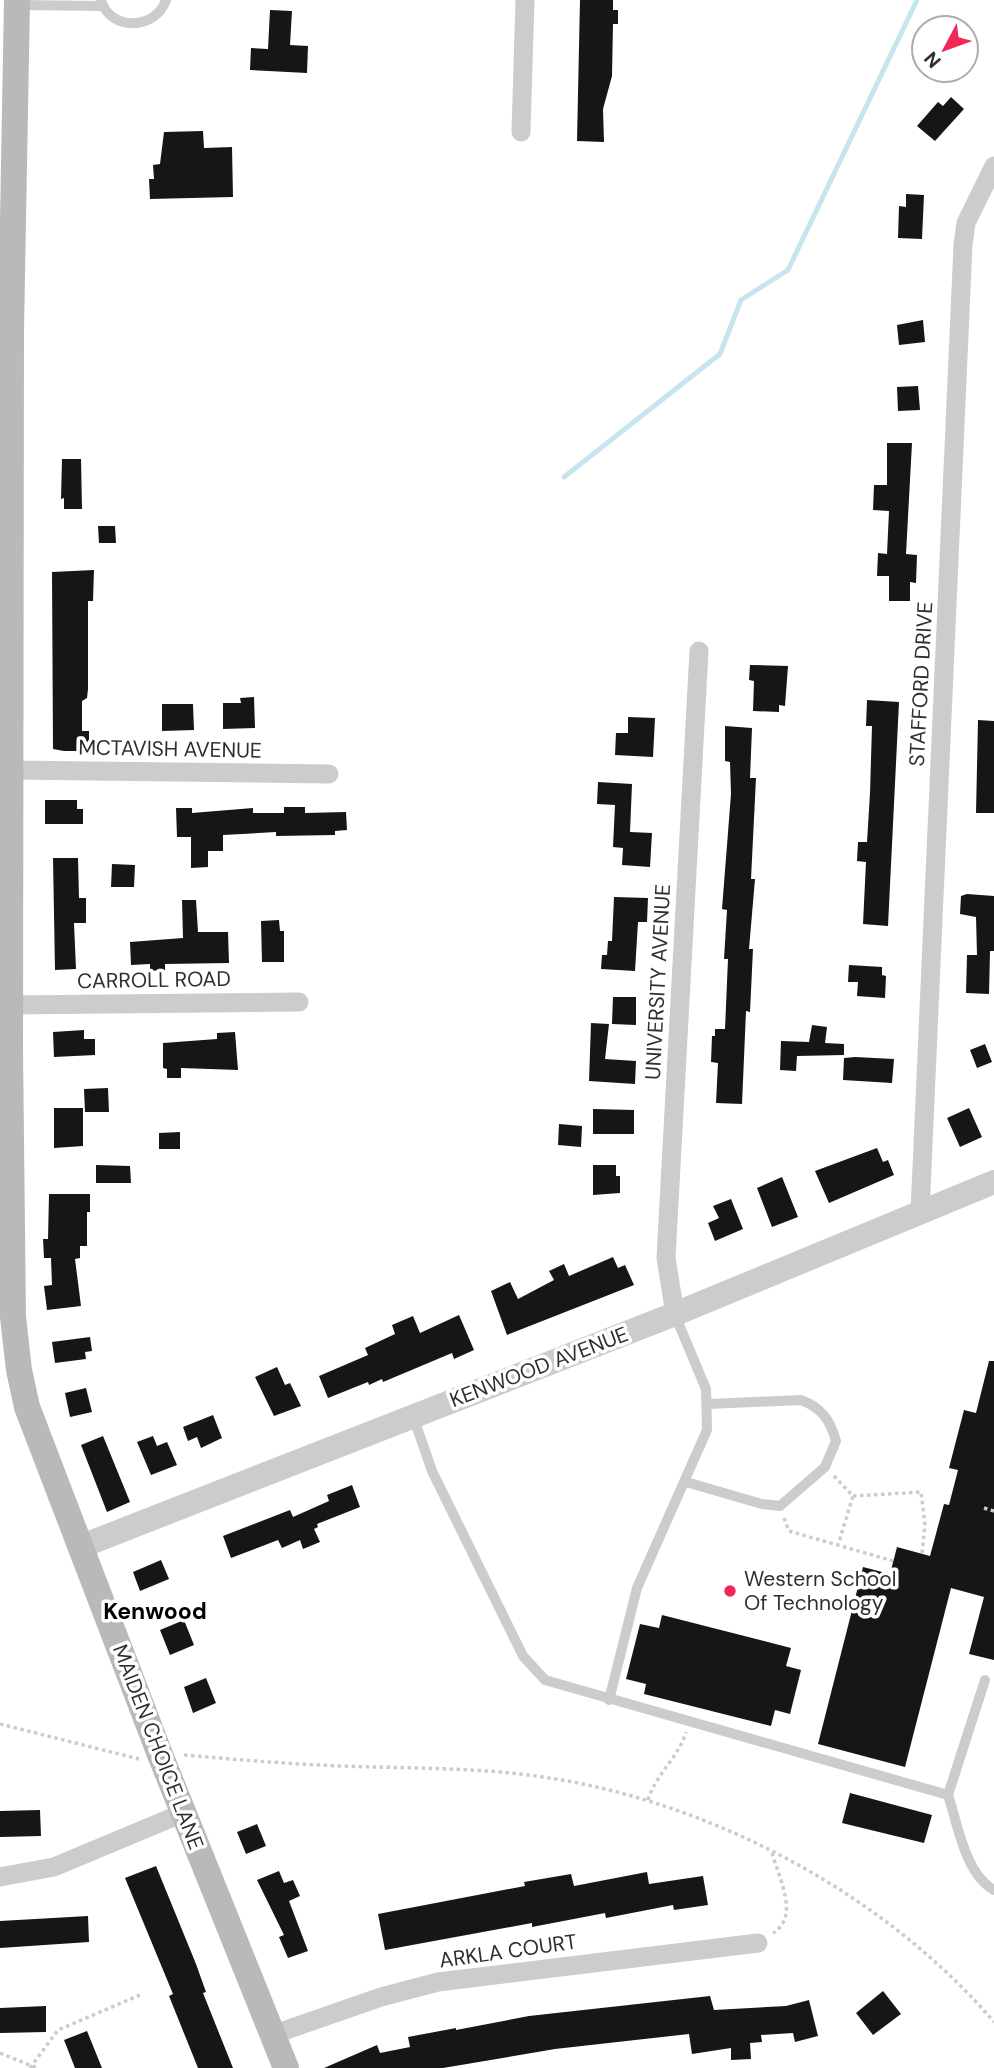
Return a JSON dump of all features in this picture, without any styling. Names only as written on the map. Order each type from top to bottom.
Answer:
[{"type":"main road","name":"MAIDEN CHOICE LANE","points":[[17,3],[5,419],[10,770],[7,1317],[27,1407],[183,1814],[286,2068]]},
{"type":"street","points":[[521,132],[525,0]]},
{"type":"street","name":"STAFFORD DRIVE","points":[[920,1212],[963,245],[966,223],[994,166]]},
{"type":"street","name":"UNIVERSITY AVENUE","points":[[675,1314],[666,1258],[699,650]]},
{"type":"street","name":"MCTAVISH AVENUE","points":[[10,770],[329,774]]},
{"type":"street","name":"CARROLL ROAD","points":[[10,1005],[299,1002]]},
{"type":"street","name":"KENWOOD AVENUE","points":[[82,1546],[675,1314],[994,1182]]},
{"type":"street","points":[[0,1877],[54,1867],[183,1814]]},
{"type":"street","name":"ARKLA COURT","points":[[272,2035],[381,1997],[438,1982],[758,1943]]},
{"type":"lane","points":[[17,3],[102,3],[113,17],[126,23],[141,24],[154,18],[166,0]]},
{"type":"lane","points":[[609,1700],[637,1588],[686,1482],[706,1430],[708,1404],[702,1374],[675,1314]]},
{"type":"lane","points":[[686,1482],[762,1504],[780,1506],[825,1467],[836,1441],[827,1417],[815,1405],[787,1399],[708,1404]]},
{"type":"lane","points":[[413,1416],[432,1471],[523,1656],[545,1680],[688,1723],[948,1795]]},
{"type":"lane","points":[[985,1680],[948,1795],[974,1871],[982,1883],[994,1890]]},
{"type":"path","points":[[825,1467],[853,1496],[921,1492],[925,1525],[922,1554]]},
{"type":"path","points":[[838,1545],[853,1496]]},
{"type":"path","points":[[780,1506],[789,1531],[893,1561]]},
{"type":"path","points":[[984,1508],[994,1511]]},
{"type":"path","points":[[648,1800],[652,1787],[681,1749],[688,1723]]},
{"type":"path","points":[[0,1724],[148,1761]]},
{"type":"path","points":[[179,1755],[322,1765],[462,1768],[542,1777],[621,1791],[691,1814],[772,1853],[875,1915],[956,1982],[994,2022]]},
{"type":"path","points":[[758,1943],[783,1927],[787,1915],[786,1899],[772,1853]]},
{"type":"path","points":[[31,2066],[58,2030],[140,1995]]},
{"type":"path","points":[[0,2053],[37,2068]]},
{"type":"building","points":[[580,0],[613,0],[613,10],[618,10],[618,24],[613,24],[612,76],[603,109],[604,142],[577,141]]},
{"type":"building","points":[[270,10],[292,11],[290,45],[308,46],[307,73],[250,70],[251,48],[268,49]]},
{"type":"building","points":[[951,97],[964,109],[935,141],[917,126],[938,102],[943,106]]},
{"type":"building","points":[[203,131],[204,148],[232,147],[233,197],[150,199],[149,179],[154,179],[153,165],[160,164],[164,132]]},
{"type":"building","points":[[906,194],[924,195],[922,239],[898,238],[899,206],[906,207]]},
{"type":"building","points":[[923,320],[925,342],[899,345],[897,325]]},
{"type":"building","points":[[918,386],[920,410],[898,411],[897,387]]},
{"type":"building","points":[[887,443],[912,443],[906,554],[917,555],[916,583],[910,582],[910,601],[889,601],[889,576],[877,576],[878,553],[887,554],[889,511],[873,510],[874,485],[887,485]]},
{"type":"building","points":[[62,459],[81,459],[82,509],[64,509],[64,498],[61,499]]},
{"type":"building","points":[[98,526],[115,526],[116,543],[99,543]]},
{"type":"building","points":[[94,570],[93,601],[88,601],[88,689],[87,698],[82,701],[82,731],[89,731],[89,747],[82,747],[82,751],[53,749],[52,572]]},
{"type":"building","points":[[750,665],[788,666],[785,706],[779,705],[779,712],[753,711],[754,681],[749,680]]},
{"type":"building","points":[[254,697],[255,728],[223,729],[223,703],[241,703],[240,698]]},
{"type":"building","points":[[867,700],[899,702],[888,926],[863,924],[866,862],[857,861],[858,842],[867,842],[872,726],[866,726]]},
{"type":"building","points":[[162,704],[193,704],[194,730],[162,731]]},
{"type":"building","points":[[628,717],[655,718],[653,757],[615,755],[616,733],[628,733]]},
{"type":"building","points":[[978,720],[994,721],[994,813],[976,813]]},
{"type":"building","points":[[725,726],[752,728],[750,778],[756,778],[751,879],[755,879],[749,949],[753,949],[750,1012],[746,1011],[742,1104],[716,1103],[718,1063],[711,1062],[712,1036],[715,1036],[715,1029],[725,1029],[728,959],[724,959],[727,910],[722,909],[731,794],[730,762],[725,761]]},
{"type":"building","points":[[598,782],[632,784],[630,832],[652,833],[650,867],[622,865],[623,848],[613,847],[615,805],[597,804]]},
{"type":"building","points":[[45,800],[77,800],[77,809],[83,809],[83,824],[45,824]]},
{"type":"building","points":[[284,807],[305,807],[305,813],[346,812],[347,830],[335,831],[335,835],[276,836],[276,832],[223,835],[223,851],[208,851],[208,867],[191,868],[191,837],[177,837],[176,808],[192,808],[192,813],[253,808],[253,813],[284,813]]},
{"type":"building","points":[[53,858],[78,858],[79,898],[86,898],[86,923],[74,923],[76,969],[55,970]]},
{"type":"building","points":[[112,864],[135,865],[134,887],[111,887]]},
{"type":"building","points":[[961,896],[994,896],[994,951],[990,951],[989,994],[966,993],[967,955],[977,955],[976,917],[960,914]]},
{"type":"building","points":[[614,897],[648,898],[647,922],[638,922],[635,971],[601,969],[602,955],[607,955],[608,941],[612,941]]},
{"type":"building","points":[[182,900],[196,900],[198,932],[228,932],[229,963],[165,964],[165,970],[150,971],[150,964],[131,965],[130,942],[183,938]]},
{"type":"building","points":[[279,920],[280,931],[284,931],[284,962],[262,962],[261,921]]},
{"type":"building","points":[[849,965],[882,967],[882,975],[886,976],[885,998],[857,996],[858,982],[848,982]]},
{"type":"building","points":[[613,997],[636,997],[636,1025],[612,1024]]},
{"type":"building","points":[[591,1023],[609,1024],[605,1059],[636,1061],[635,1084],[589,1081]]},
{"type":"building","points":[[812,1025],[827,1027],[825,1043],[844,1044],[844,1055],[797,1056],[796,1071],[780,1070],[781,1041],[809,1042]]},
{"type":"building","points":[[84,1030],[84,1039],[95,1039],[95,1055],[54,1057],[53,1032]]},
{"type":"building","points":[[235,1032],[238,1070],[181,1068],[181,1078],[167,1078],[167,1069],[163,1068],[163,1043],[217,1039],[217,1033]]},
{"type":"building","points":[[985,1044],[992,1062],[977,1068],[970,1050]]},
{"type":"building","points":[[844,1058],[894,1059],[892,1083],[843,1080]]},
{"type":"building","points":[[108,1088],[109,1112],[85,1112],[84,1089]]},
{"type":"building","points":[[54,1108],[83,1108],[83,1146],[54,1148]]},
{"type":"building","points":[[969,1108],[982,1137],[960,1147],[947,1118]]},
{"type":"building","points":[[593,1109],[634,1110],[634,1134],[593,1134]]},
{"type":"building","points":[[559,1124],[582,1126],[581,1147],[558,1145]]},
{"type":"building","points":[[180,1132],[180,1149],[159,1149],[159,1133]]},
{"type":"building","points":[[877,1148],[883,1162],[888,1160],[894,1175],[829,1203],[815,1171]]},
{"type":"building","points":[[96,1165],[130,1166],[131,1183],[96,1183]]},
{"type":"building","points":[[593,1165],[616,1165],[616,1176],[620,1176],[620,1193],[593,1195]]},
{"type":"building","points":[[782,1177],[798,1217],[772,1227],[757,1188]]},
{"type":"building","points":[[49,1194],[90,1194],[87,1246],[80,1246],[80,1258],[75,1259],[81,1306],[47,1310],[44,1286],[52,1285],[51,1258],[44,1258],[43,1239],[48,1239]]},
{"type":"building","points":[[731,1199],[743,1229],[715,1241],[708,1223],[719,1218],[713,1206]]},
{"type":"building","points":[[613,1257],[618,1268],[625,1265],[634,1285],[507,1335],[491,1291],[510,1282],[518,1299],[554,1280],[549,1271],[564,1264],[569,1276]]},
{"type":"building","points":[[459,1315],[474,1350],[454,1359],[452,1353],[383,1382],[382,1379],[369,1385],[368,1382],[328,1398],[319,1376],[368,1355],[365,1348],[395,1334],[392,1325],[413,1316],[420,1333]]},
{"type":"building","points":[[90,1337],[92,1351],[85,1352],[86,1359],[55,1363],[52,1342]]},
{"type":"building","points":[[989,1361],[994,1361],[994,1660],[969,1654],[984,1597],[951,1588],[905,1767],[818,1744],[863,1567],[890,1574],[897,1547],[930,1556],[944,1504],[949,1505],[958,1470],[949,1468],[964,1410],[976,1413]]},
{"type":"building","points":[[277,1367],[285,1385],[290,1383],[301,1406],[274,1416],[255,1377]]},
{"type":"building","points":[[86,1388],[92,1412],[70,1417],[65,1393]]},
{"type":"building","points":[[213,1415],[222,1438],[201,1448],[197,1437],[188,1441],[183,1427]]},
{"type":"building","points":[[103,1436],[130,1502],[107,1512],[81,1445]]},
{"type":"building","points":[[153,1436],[157,1446],[167,1442],[177,1465],[151,1475],[137,1442]]},
{"type":"building","points":[[352,1485],[360,1507],[317,1524],[318,1527],[314,1529],[320,1542],[303,1549],[300,1540],[282,1548],[278,1540],[231,1558],[223,1536],[290,1510],[293,1517],[329,1501],[327,1495]]},
{"type":"building","points":[[161,1560],[169,1579],[140,1591],[133,1572]]},
{"type":"building","points":[[662,1615],[791,1648],[786,1666],[801,1670],[790,1714],[775,1710],[771,1726],[644,1694],[646,1684],[626,1679],[640,1624],[659,1628]]},
{"type":"building","points":[[184,1620],[194,1645],[170,1655],[160,1630]]},
{"type":"building","points":[[206,1678],[216,1703],[193,1713],[184,1687]]},
{"type":"building","points":[[850,1793],[932,1815],[924,1843],[842,1823]]},
{"type":"building","points":[[40,1810],[41,1836],[0,1837],[0,1811]]},
{"type":"building","points":[[257,1824],[266,1846],[246,1854],[237,1832]]},
{"type":"building","points":[[156,1866],[196,1964],[206,1992],[203,1993],[233,2068],[198,2068],[169,1996],[173,1994],[125,1878]]},
{"type":"building","points":[[279,1871],[284,1883],[293,1880],[300,1896],[289,1901],[308,1951],[288,1958],[279,1937],[284,1935],[257,1880]]},
{"type":"building","points":[[647,1872],[649,1884],[703,1876],[708,1905],[674,1910],[673,1905],[606,1918],[605,1913],[532,1927],[532,1923],[385,1950],[378,1914],[525,1886],[524,1882],[571,1874],[574,1886]]},
{"type":"building","points":[[88,1916],[89,1942],[0,1948],[0,1921]]},
{"type":"building","points":[[883,1991],[901,2014],[873,2035],[856,2013]]},
{"type":"building","points":[[710,1996],[714,2010],[786,2006],[809,2000],[818,2036],[795,2042],[793,2033],[761,2035],[762,2042],[750,2043],[751,2059],[731,2060],[731,2048],[692,2054],[689,2034],[555,2049],[443,2068],[324,2068],[377,2045],[380,2053],[410,2047],[408,2037],[456,2028],[529,2016]]},
{"type":"building","points":[[46,2006],[46,2032],[0,2033],[0,2008]]},
{"type":"building","points":[[87,2031],[102,2068],[75,2068],[64,2040]]},
{"type":"waterway","points":[[564,477],[720,354],[741,300],[788,270],[917,0]]},
{"type":"place","name":"Western School Of Technology","points":[[730,1591]]},
{"type":"district","name":"Kenwood","points":[[155,1611]]}]
